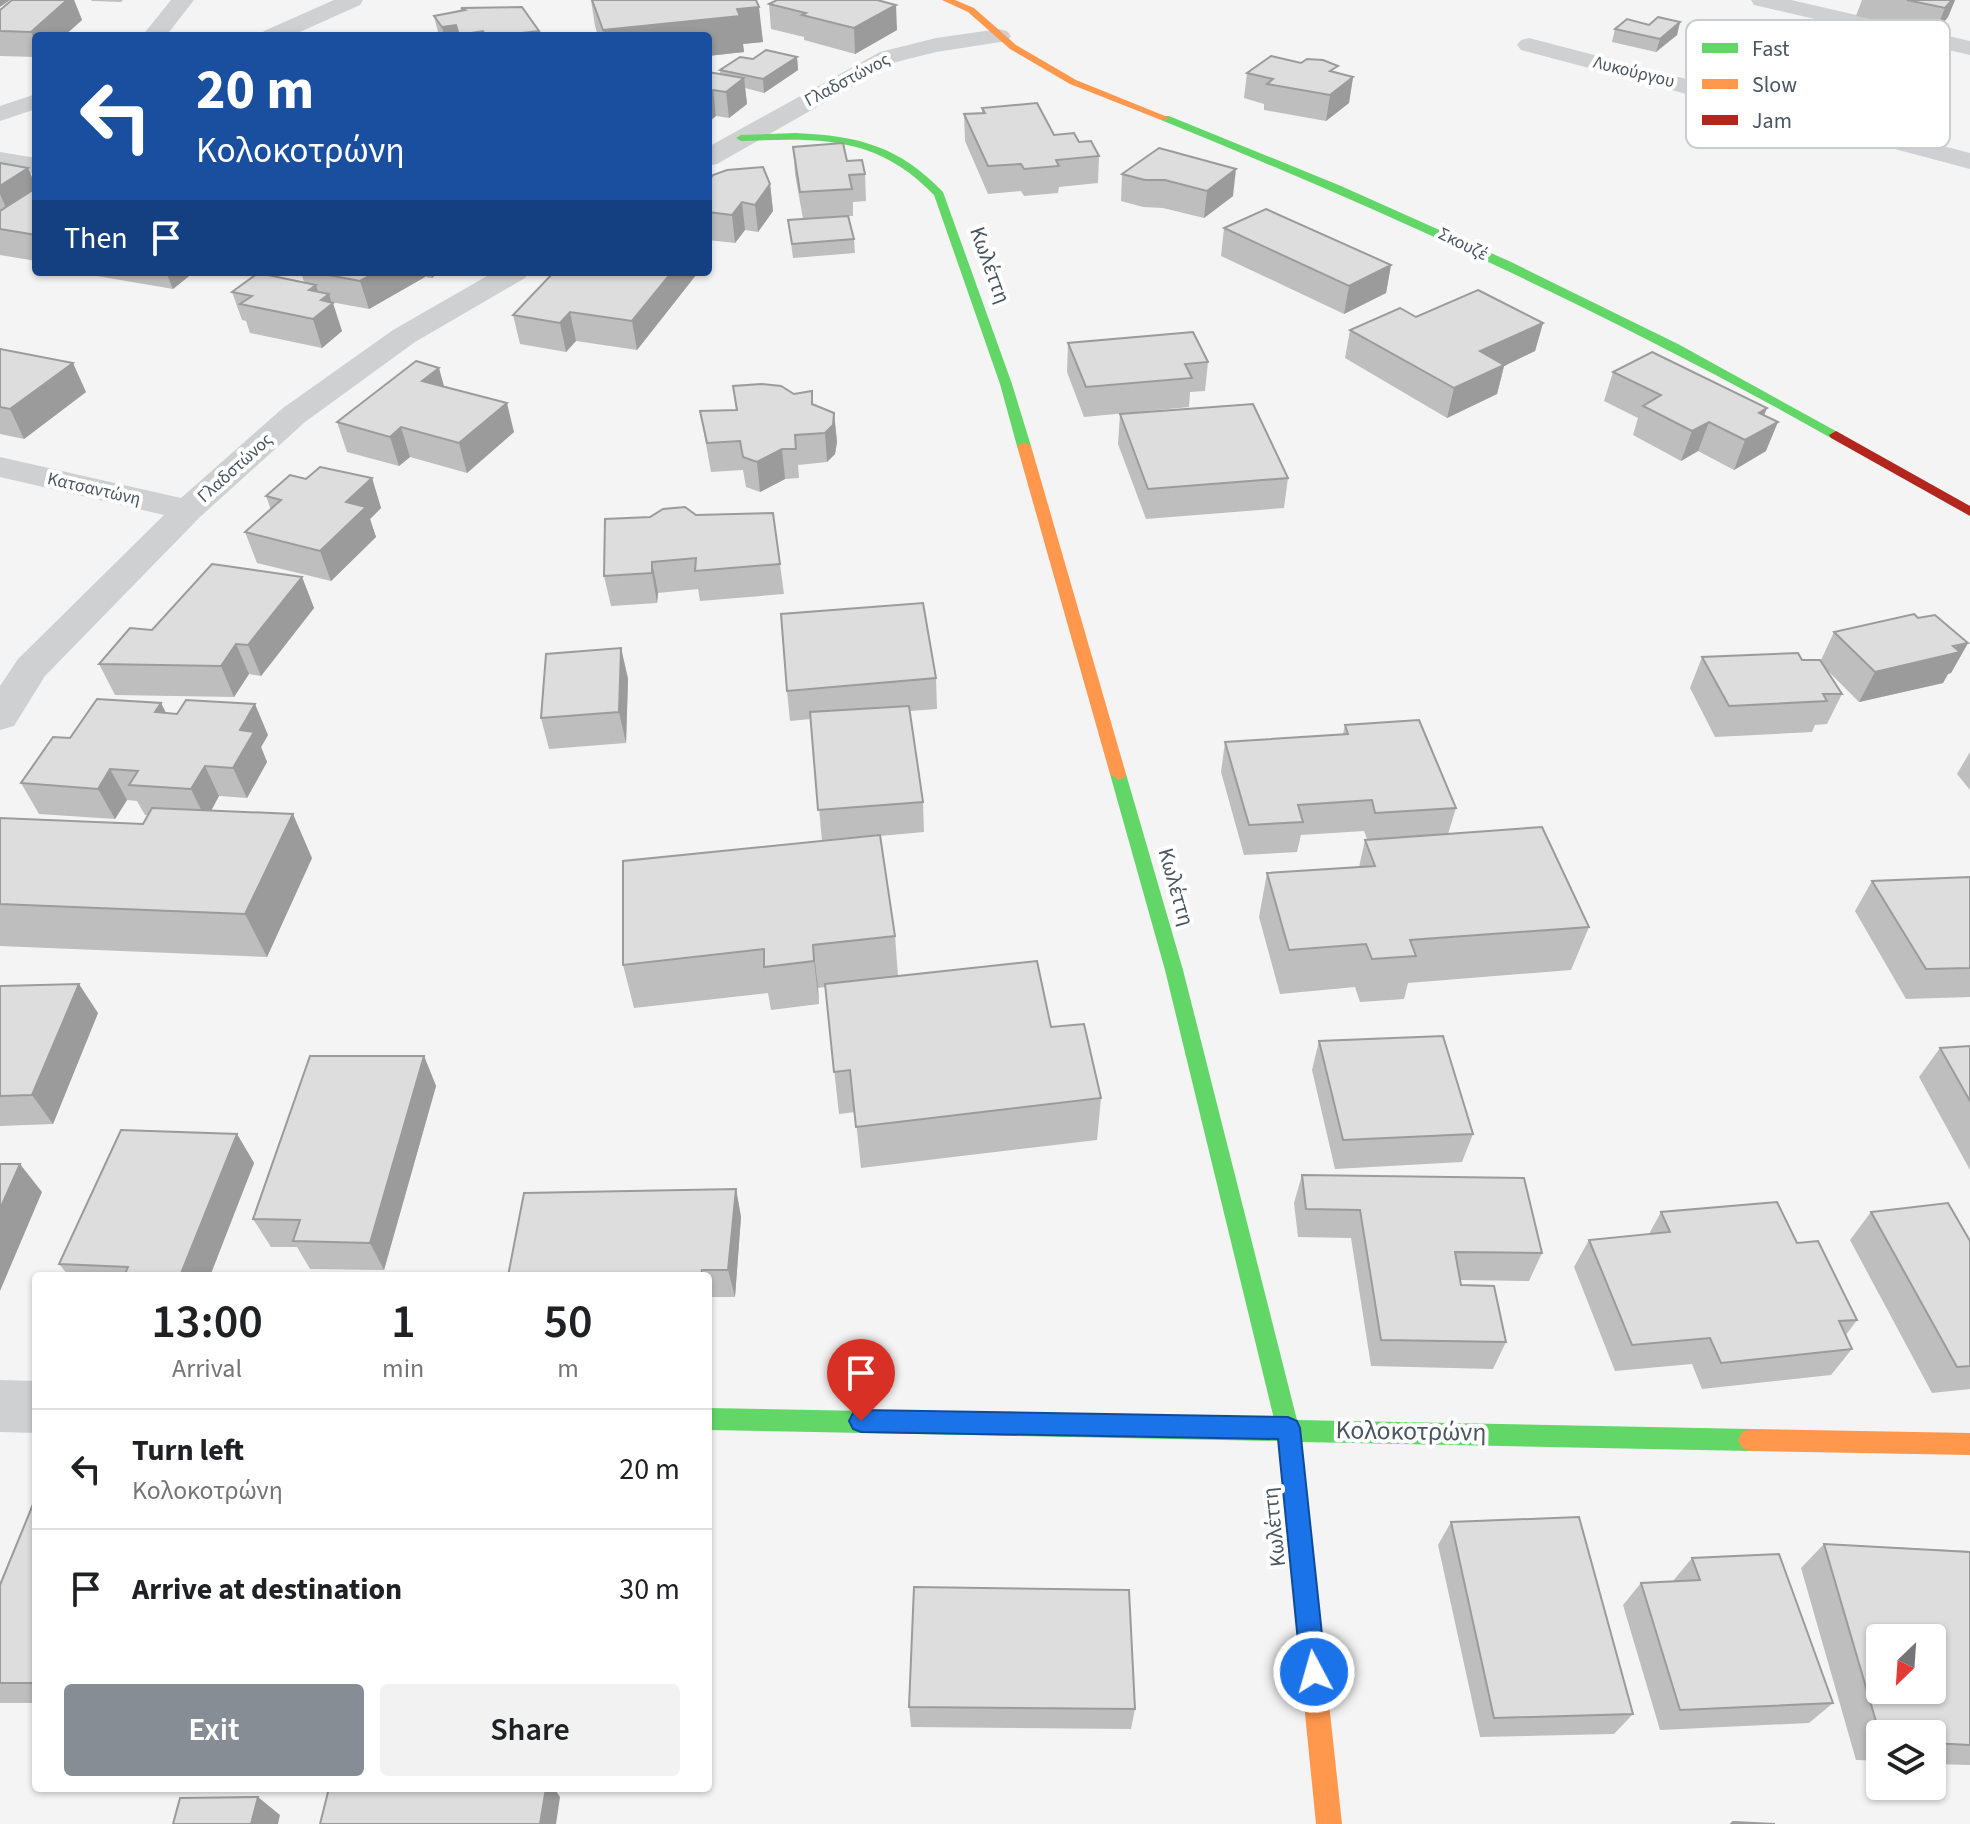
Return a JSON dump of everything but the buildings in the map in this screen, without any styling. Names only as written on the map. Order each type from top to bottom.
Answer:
[{"type":"street","points":[[157,32],[183,0]]},
{"type":"street","points":[[281,32],[352,0]]},
{"type":"street","name":"Σκουζέ","points":[[947,0],[971,10],[999,36],[1033,60],[1096,92],[1412,219],[1737,378],[1970,512]]},
{"type":"street","points":[[1762,0],[1803,4],[1864,20]]},
{"type":"street","name":"Γλαδστώνος","points":[[712,156],[888,57],[936,45],[999,36]]},
{"type":"street","points":[[1950,43],[1970,48]]},
{"type":"street","name":"Λυκούργου","points":[[1529,45],[1686,86]]},
{"type":"street","points":[[0,114],[32,102]]},
{"type":"street","name":"Κωλέττη","points":[[741,138],[809,137],[876,148],[910,162],[930,179],[939,194],[1006,384],[1174,970],[1288,1428],[1329,1824]]},
{"type":"street","name":"Λυκούργου","points":[[1921,148],[1970,161]]},
{"type":"street","points":[[0,160],[32,165]]},
{"type":"street","name":"Γλαδστώνος","points":[[0,717],[31,668],[188,510],[294,415],[404,336],[508,276]]},
{"type":"street","name":"Κατσαντώνη","points":[[0,467],[188,510]]},
{"type":"street","points":[[0,1406],[32,1407]]},
{"type":"street","name":"Κολοκοτρώνη","points":[[712,1419],[1288,1428],[1970,1444]]},
{"type":"traffic: fast","points":[[1165,118],[1337,189],[1506,264],[1673,346],[1836,435]]},
{"type":"traffic: fast","points":[[741,138],[796,136],[849,141],[874,147],[919,173],[939,194],[1006,384],[1024,446]]},
{"type":"traffic: fast","points":[[1118,774],[1174,970],[1288,1428],[1303,1573]]},
{"type":"traffic: fast","points":[[712,1419],[1750,1440]]},
{"type":"traffic: slow","points":[[947,0],[971,10],[1013,47],[1073,82],[1165,118]]},
{"type":"traffic: slow","points":[[1024,446],[1118,774]]},
{"type":"traffic: slow","points":[[1750,1440],[1970,1444]]},
{"type":"traffic: slow","points":[[1303,1573],[1329,1824]]},
{"type":"traffic: jam","points":[[1836,435],[1970,512]]},
{"type":"route","points":[[861,1421],[1288,1428],[1314,1672]]}]
